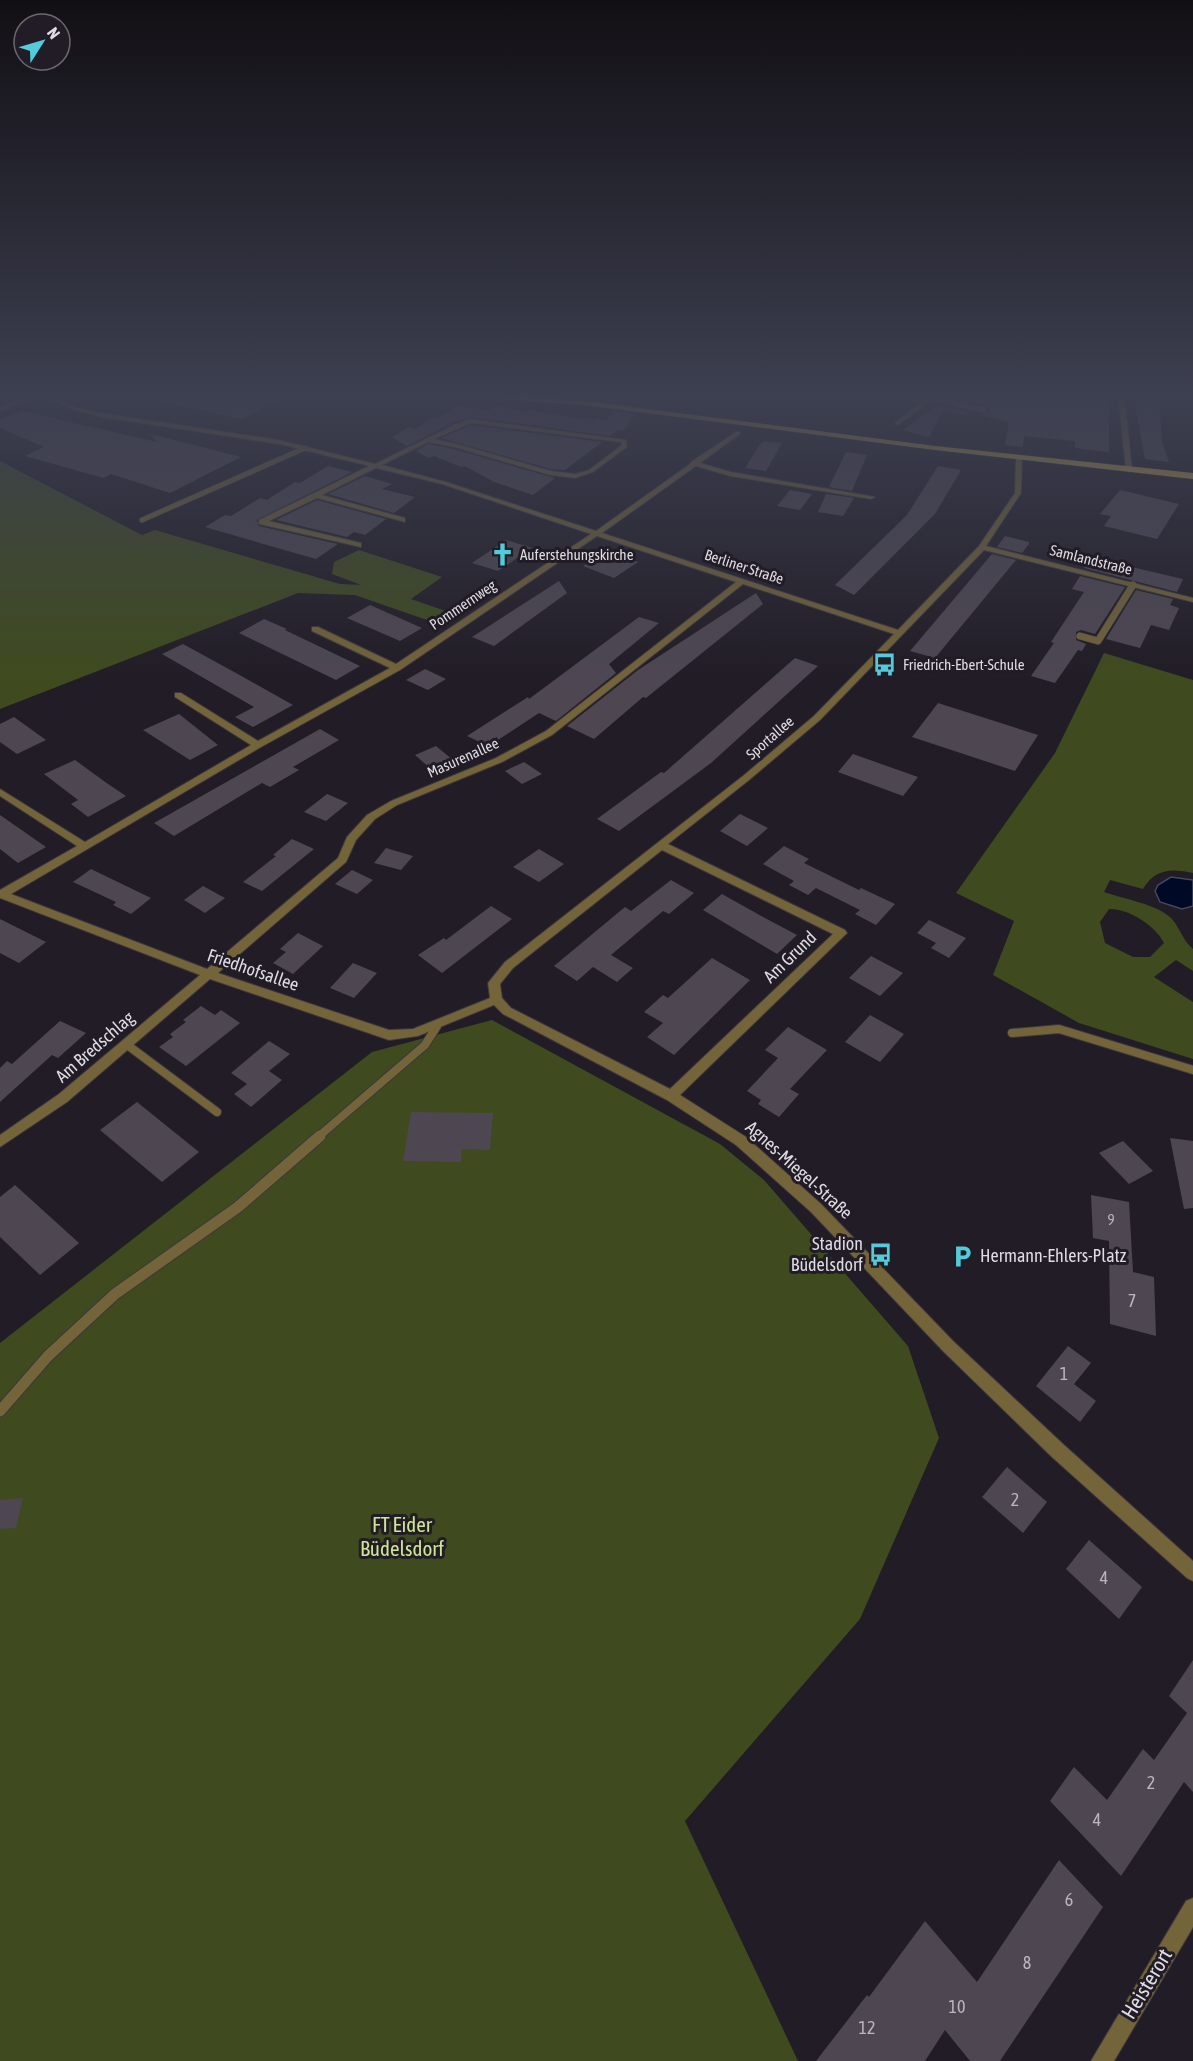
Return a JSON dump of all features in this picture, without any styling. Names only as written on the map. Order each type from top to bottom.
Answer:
[{"type":"street","points":[[325,490],[262,522],[358,545]]},
{"type":"street","name":"Berliner Straße","points":[[466,490],[898,633]]},
{"type":"street","name":"Pommernweg","points":[[1,894],[258,745],[397,668],[597,533],[656,490]]},
{"type":"street","points":[[829,490],[871,497]]},
{"type":"street","name":"Sportallee","points":[[495,1000],[494,983],[509,965],[746,778],[817,718],[982,547],[1017,490]]},
{"type":"street","points":[[315,495],[402,520]]},
{"type":"street","name":"Samlandstraße","points":[[982,547],[1193,600]]},
{"type":"street","name":"Masurenallee","points":[[209,974],[342,860],[351,839],[371,817],[394,803],[499,760],[549,733],[743,580]]},
{"type":"street","points":[[315,629],[397,668]]},
{"type":"street","points":[[178,695],[258,745]]},
{"type":"street","points":[[0,792],[84,846]]},
{"type":"street","name":"Am Grund","points":[[660,845],[841,933],[670,1096]]},
{"type":"street","name":"Friedhofsallee","points":[[1,894],[209,974],[389,1035],[414,1034],[495,1000]]},
{"type":"street","name":"Am Bredschlag","points":[[0,1143],[63,1098],[209,974]]},
{"type":"street","name":"Agnes-Miegel-Straße","points":[[495,1000],[507,1011],[670,1096],[741,1141],[816,1208],[948,1346],[1058,1451],[1193,1572]]},
{"type":"street","name":"Heisterort","points":[[1102,2061],[1193,1908]]},
{"type":"lane","points":[[142,520],[210,490]]},
{"type":"lane","points":[[1080,636],[1098,641],[1133,585]]},
{"type":"lane","points":[[0,1411],[48,1356],[115,1294],[238,1207],[425,1046],[437,1026]]},
{"type":"lane","points":[[1012,1033],[1059,1029],[1193,1070]]},
{"type":"lane","points":[[126,1044],[217,1112]]},
{"type":"green space","points":[[0,490],[56,490],[142,535],[155,530],[340,584],[361,585],[332,574],[334,562],[359,550],[442,577],[411,599],[460,616],[444,626],[355,595],[298,593],[0,709]]},
{"type":"green space","points":[[1104,653],[1193,680],[1193,873],[1164,872],[1153,877],[1143,889],[1110,880],[1104,892],[1149,905],[1165,913],[1193,949],[1193,971],[1176,960],[1154,977],[1193,1002],[1193,1059],[1079,1023],[993,975],[1014,921],[956,893],[1055,753]],"holes":[[[1109,909],[1116,909],[1141,919],[1155,930],[1164,943],[1150,957],[1133,957],[1105,943],[1100,922]]]},
{"type":"green space","name":"FT Eider Büdelsdorf","points":[[492,1020],[720,1144],[764,1180],[908,1346],[939,1438],[860,1619],[685,1821],[798,2061],[0,2061],[0,1343],[372,1052]]},
{"type":"water","points":[[1171,877],[1193,880],[1193,906],[1182,909],[1160,902],[1155,891],[1158,885]]},
{"type":"building","points":[[282,490],[316,490],[257,520],[259,526],[338,544],[316,559],[205,527],[225,515],[231,516],[260,498],[267,500]]},
{"type":"building","points":[[336,490],[387,490],[415,497],[394,513],[328,494]]},
{"type":"building","points":[[519,490],[539,490],[533,495]]},
{"type":"building","points":[[790,490],[812,494],[800,510],[777,506]]},
{"type":"building","points":[[923,490],[949,490],[935,514],[854,595],[835,585],[907,515]]},
{"type":"building","points":[[1120,490],[1179,504],[1157,539],[1104,526],[1111,516],[1100,514]]},
{"type":"building","points":[[826,494],[854,498],[843,516],[818,512]]},
{"type":"building","points":[[317,500],[386,519],[365,535],[354,532],[347,537],[276,520]]},
{"type":"building","points":[[1005,536],[1029,542],[1029,544],[1022,553],[997,547]]},
{"type":"building","name":"Auferstehungskirche","points":[[506,540],[532,548],[498,571],[472,563]]},
{"type":"building","points":[[610,549],[636,558],[634,560],[638,562],[614,578],[583,566]]},
{"type":"building","points":[[992,554],[1016,560],[935,658],[910,651]]},
{"type":"building","points":[[1090,559],[1183,579],[1177,592],[1084,568]]},
{"type":"building","points":[[1080,576],[1125,587],[1095,634],[1081,630],[1076,632],[1076,640],[1086,644],[1082,651],[1078,650],[1055,683],[1031,676],[1054,643],[1051,642],[1084,592],[1072,589]]},
{"type":"building","points":[[559,581],[567,593],[494,646],[472,637]]},
{"type":"building","points":[[1136,590],[1173,599],[1170,605],[1179,608],[1169,630],[1151,625],[1140,648],[1106,639]]},
{"type":"building","points":[[756,593],[763,604],[646,698],[643,697],[594,739],[567,726],[638,670]]},
{"type":"building","points":[[370,605],[422,628],[400,641],[347,618]]},
{"type":"building","points":[[639,617],[659,623],[609,664],[616,673],[556,721],[539,713],[498,740],[497,737],[486,745],[467,736],[528,697],[529,699]]},
{"type":"building","points":[[264,619],[360,666],[336,680],[239,633]]},
{"type":"building","points":[[183,644],[293,705],[253,727],[235,717],[254,707],[162,654]]},
{"type":"building","points":[[795,658],[818,666],[711,763],[619,831],[597,819],[661,772],[664,773]]},
{"type":"building","points":[[425,669],[446,679],[428,690],[406,680]]},
{"type":"building","points":[[938,703],[1038,735],[1015,771],[912,737]]},
{"type":"building","points":[[179,714],[218,745],[190,760],[143,730]]},
{"type":"building","points":[[14,717],[46,740],[17,754],[0,742],[0,724]]},
{"type":"building","points":[[320,729],[339,740],[293,767],[299,770],[270,787],[262,783],[174,836],[154,823]]},
{"type":"building","points":[[436,746],[453,760],[431,769],[415,755]]},
{"type":"building","points":[[853,754],[918,777],[903,796],[838,772]]},
{"type":"building","points":[[75,760],[126,796],[88,817],[71,804],[78,800],[44,774]]},
{"type":"building","points":[[524,762],[542,774],[522,784],[505,771]]},
{"type":"building","points":[[327,794],[348,803],[326,821],[304,812]]},
{"type":"building","points":[[740,814],[768,828],[747,846],[720,831]]},
{"type":"building","points":[[0,815],[46,847],[18,863],[0,849]]},
{"type":"building","points":[[292,839],[314,849],[262,891],[243,882],[276,856],[273,855]]},
{"type":"building","points":[[784,846],[809,859],[804,863],[859,890],[861,888],[895,904],[876,925],[855,914],[860,910],[816,888],[808,895],[789,885],[794,881],[763,864]]},
{"type":"building","points":[[386,848],[413,856],[401,870],[374,863]]},
{"type":"building","points":[[539,849],[564,864],[539,882],[513,867]]},
{"type":"building","points":[[91,869],[151,898],[131,914],[113,905],[116,902],[73,882]]},
{"type":"building","points":[[352,870],[373,880],[357,894],[335,884]]},
{"type":"building","points":[[671,880],[694,893],[669,914],[663,911],[611,955],[633,968],[617,982],[593,967],[577,981],[554,966],[625,907],[631,911]]},
{"type":"building","points":[[203,886],[225,898],[205,913],[184,900]]},
{"type":"building","points":[[722,894],[797,935],[777,954],[703,910]]},
{"type":"building","points":[[491,906],[512,919],[442,973],[418,955],[444,938],[446,940]]},
{"type":"building","points":[[0,919],[46,942],[19,963],[0,953]]},
{"type":"building","points":[[929,920],[966,938],[949,958],[931,948],[936,943],[917,933]]},
{"type":"building","points":[[298,933],[323,946],[293,974],[273,963],[286,952],[280,949]]},
{"type":"building","points":[[871,956],[903,973],[880,996],[849,978]]},
{"type":"building","points":[[712,958],[750,980],[674,1055],[647,1037],[663,1023],[644,1012],[663,995],[668,998]]},
{"type":"building","points":[[353,963],[377,973],[354,998],[330,988]]},
{"type":"building","points":[[201,1006],[215,1015],[221,1010],[240,1023],[186,1066],[159,1047],[173,1037],[170,1034],[186,1022],[183,1020]]},
{"type":"building","points":[[870,1015],[904,1034],[880,1062],[845,1042]]},
{"type":"building","points":[[60,1021],[86,1033],[58,1058],[52,1055],[0,1102],[0,1068],[7,1061],[12,1064]]},
{"type":"building","points":[[788,1027],[827,1050],[790,1089],[799,1094],[779,1117],[758,1104],[761,1100],[747,1091],[778,1058],[765,1050]]},
{"type":"building","points":[[269,1041],[290,1054],[269,1071],[282,1080],[251,1107],[234,1094],[247,1084],[231,1073]]},
{"type":"building","points":[[137,1102],[199,1152],[162,1182],[100,1130]]},
{"type":"building","points":[[411,1112],[493,1113],[490,1150],[462,1149],[461,1162],[403,1161]]},
{"type":"building","points":[[1170,1138],[1193,1141],[1193,1208],[1184,1209]]},
{"type":"building","points":[[1123,1141],[1153,1171],[1129,1184],[1099,1153]]},
{"type":"building","points":[[15,1185],[79,1243],[40,1275],[0,1237],[0,1197]]},
{"type":"building","points":[[1091,1195],[1129,1202],[1133,1272],[1154,1277],[1156,1336],[1110,1324],[1109,1241],[1093,1238]]},
{"type":"building","points":[[1068,1346],[1091,1363],[1074,1384],[1096,1401],[1080,1422],[1036,1386]]},
{"type":"building","points":[[1007,1467],[1047,1502],[1023,1533],[982,1497]]},
{"type":"building","points":[[23,1498],[16,1528],[0,1529],[0,1500]]},
{"type":"building","points":[[1089,1540],[1142,1587],[1119,1619],[1066,1569]]},
{"type":"building","points":[[1193,1660],[1193,1792],[1184,1782],[1121,1876],[1050,1801],[1074,1767],[1107,1800],[1143,1749],[1154,1760],[1187,1713],[1169,1696]]},
{"type":"building","points":[[1059,1860],[1103,1907],[1000,2061],[970,2061],[945,2030],[925,2061],[816,2061],[867,1995],[869,1997],[925,1921],[977,1982]]},
{"type":"place","name":"Auferstehungskirche","points":[[502,555]]},
{"type":"place","name":"Friedrich-Ebert-Schule","points":[[885,665]]},
{"type":"place","name":"Stadion Büdelsdorf","points":[[881,1254]]},
{"type":"place","name":"Hermann-Ehlers-Platz","points":[[962,1256]]}]
